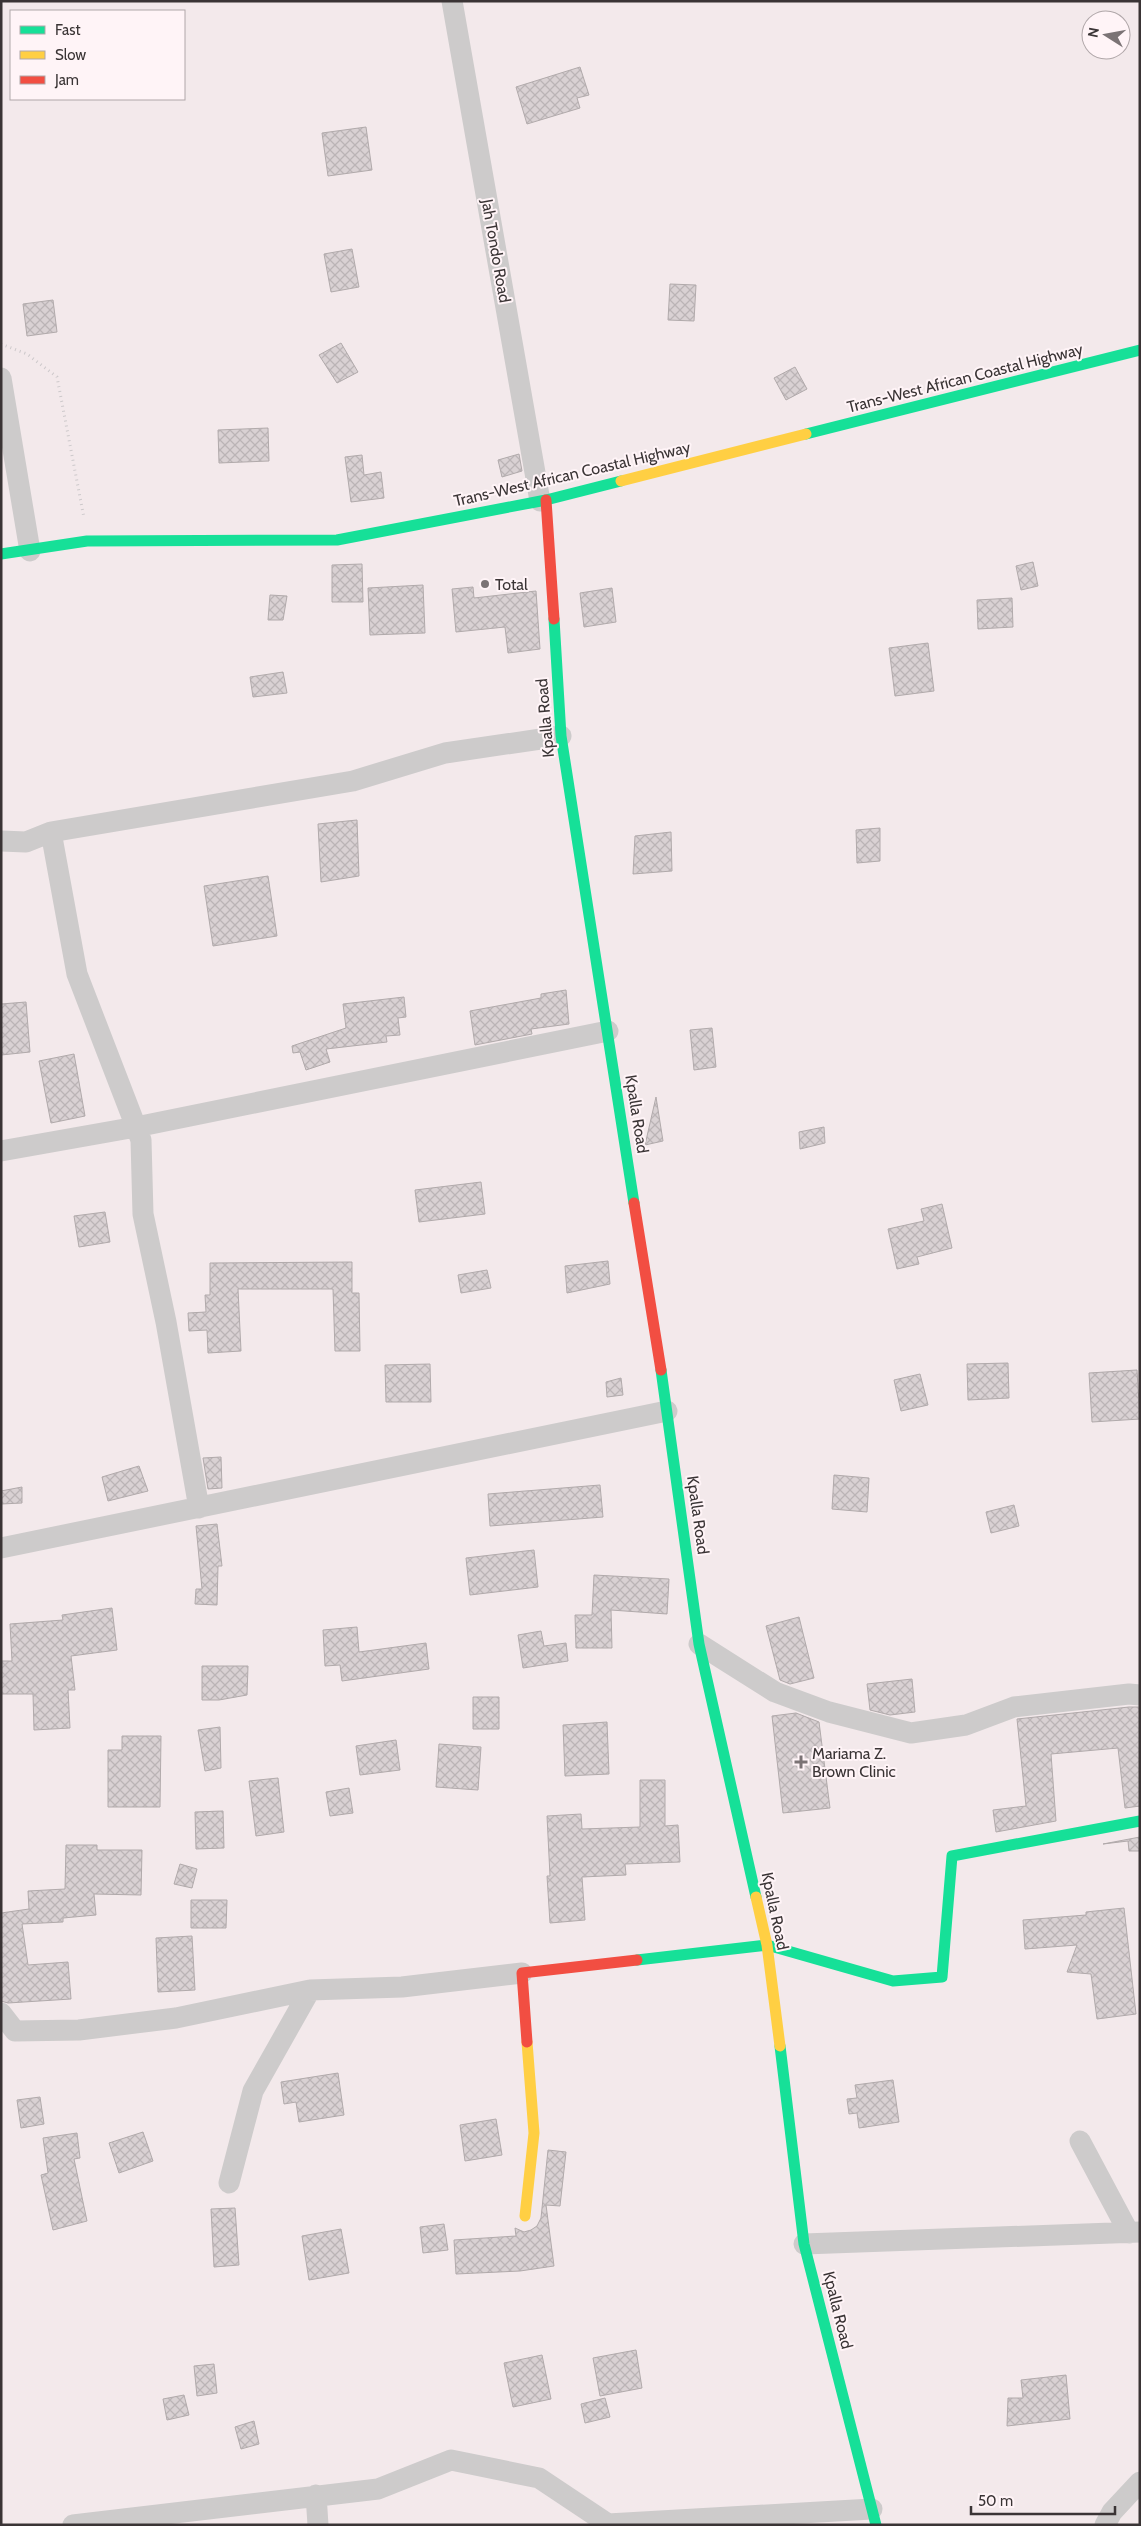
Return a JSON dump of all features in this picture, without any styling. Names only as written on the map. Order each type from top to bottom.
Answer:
[{"type":"main road","name":"Trans-West African Coastal Highway","points":[[1,554],[30,551],[87,540],[337,540],[543,500],[1140,350]]},
{"type":"main road","name":"Kpalla Road","points":[[543,500],[561,736],[667,1411],[699,1644],[767,1945],[804,2244],[874,2517]]},
{"type":"main road","points":[[525,2216],[534,2133],[522,1973],[767,1945],[893,1981],[942,1977],[952,1856],[1140,1821]]},
{"type":"street","name":"Jah Tondo Road","points":[[452,1],[543,500]]},
{"type":"street","points":[[1,378],[30,551]]},
{"type":"street","points":[[1,841],[26,842],[51,832],[353,780],[445,753],[561,736]]},
{"type":"street","points":[[51,832],[77,974],[140,1140],[142,1214],[166,1322],[199,1508]]},
{"type":"street","points":[[1,1151],[136,1127],[608,1031]]},
{"type":"street","points":[[1,1548],[667,1411]]},
{"type":"street","points":[[699,1644],[775,1692],[829,1712],[911,1733],[966,1725],[1014,1707],[1129,1694],[1140,1695]]},
{"type":"street","points":[[1,2013],[14,2031],[79,2030],[176,2018],[310,1990],[402,1987],[522,1973]]},
{"type":"street","points":[[229,2183],[253,2091],[310,1990]]},
{"type":"street","points":[[804,2244],[1134,2233],[1080,2141]]},
{"type":"street","points":[[73,2525],[378,2489],[452,2460],[539,2478],[608,2524],[874,2517]]},
{"type":"street","points":[[1105,2525],[1112,2512],[1140,2482]]},
{"type":"street","points":[[316,2495],[318,2525]]},
{"type":"path","points":[[1,344],[27,354],[57,377],[70,438],[87,540]]},
{"type":"building","points":[[580,67],[589,95],[577,98],[580,108],[527,124],[516,87]]},
{"type":"building","points":[[366,127],[372,170],[328,176],[322,133]]},
{"type":"building","points":[[352,249],[359,287],[331,292],[324,254]]},
{"type":"building","points":[[670,284],[696,285],[694,321],[668,320]]},
{"type":"building","points":[[53,300],[57,332],[27,336],[23,304]]},
{"type":"building","points":[[341,343],[358,372],[337,383],[319,355]]},
{"type":"building","points":[[795,367],[807,389],[786,400],[774,378]]},
{"type":"building","points":[[268,428],[269,461],[219,463],[218,430]]},
{"type":"building","points":[[519,454],[522,471],[502,477],[498,460]]},
{"type":"building","points":[[362,455],[364,475],[381,472],[384,498],[351,502],[345,457]]},
{"type":"building","points":[[1033,562],[1038,586],[1021,590],[1016,566]]},
{"type":"building","points":[[362,564],[363,602],[332,602],[332,565]]},
{"type":"building","points":[[423,585],[425,633],[370,635],[368,588]]},
{"type":"building","points":[[473,587],[474,598],[536,591],[540,649],[508,653],[505,627],[456,632],[452,589]]},
{"type":"building","points":[[612,588],[616,622],[584,627],[580,593]]},
{"type":"building","points":[[270,595],[287,596],[283,620],[268,620]]},
{"type":"building","points":[[1012,598],[1013,627],[978,629],[977,600]]},
{"type":"building","points":[[928,643],[934,691],[895,696],[889,648]]},
{"type":"building","points":[[283,672],[287,693],[253,697],[250,677]]},
{"type":"building","points":[[357,820],[359,876],[321,882],[318,824]]},
{"type":"building","points":[[880,828],[880,861],[857,863],[856,830]]},
{"type":"building","points":[[671,832],[672,871],[633,874],[635,836]]},
{"type":"building","points":[[268,876],[277,936],[213,946],[204,886]]},
{"type":"building","points":[[566,990],[569,1024],[531,1029],[532,1034],[475,1045],[470,1011],[541,998],[541,994]]},
{"type":"building","points":[[404,997],[406,1017],[398,1018],[400,1035],[386,1036],[387,1042],[326,1049],[330,1062],[306,1070],[300,1052],[293,1053],[292,1046],[346,1028],[343,1004]]},
{"type":"building","points":[[26,1002],[30,1052],[1,1055],[1,1004]]},
{"type":"building","points":[[712,1028],[716,1067],[694,1070],[690,1030]]},
{"type":"building","points":[[74,1054],[85,1116],[51,1123],[39,1061]]},
{"type":"building","points":[[656,1097],[663,1141],[645,1145]]},
{"type":"building","points":[[824,1127],[825,1143],[800,1149],[799,1132]]},
{"type":"building","points":[[481,1182],[485,1214],[419,1222],[415,1190]]},
{"type":"building","points":[[942,1204],[952,1248],[917,1257],[919,1264],[897,1269],[888,1229],[924,1221],[921,1209]]},
{"type":"building","points":[[105,1212],[110,1242],[79,1247],[74,1216]]},
{"type":"building","points":[[608,1261],[610,1284],[567,1293],[565,1266]]},
{"type":"building","points":[[352,1262],[352,1293],[359,1293],[360,1351],[335,1351],[333,1289],[238,1289],[241,1351],[208,1353],[207,1330],[189,1331],[188,1313],[206,1312],[205,1295],[210,1295],[210,1263]]},
{"type":"building","points":[[487,1270],[491,1288],[461,1293],[458,1275]]},
{"type":"building","points":[[1008,1363],[1009,1398],[968,1400],[967,1364]]},
{"type":"building","points":[[430,1364],[431,1402],[386,1402],[385,1365]]},
{"type":"building","points":[[1137,1370],[1140,1419],[1092,1422],[1089,1373]]},
{"type":"building","points":[[920,1374],[928,1405],[901,1411],[894,1380]]},
{"type":"building","points":[[621,1378],[623,1395],[607,1397],[606,1382]]},
{"type":"building","points":[[221,1457],[222,1488],[208,1489],[203,1458]]},
{"type":"building","points":[[139,1466],[148,1491],[108,1501],[102,1477]]},
{"type":"building","points":[[834,1475],[869,1478],[867,1512],[832,1509]]},
{"type":"building","points":[[600,1485],[603,1517],[490,1526],[488,1494]]},
{"type":"building","points":[[22,1487],[22,1503],[1,1504],[1,1491]]},
{"type":"building","points":[[1014,1505],[1019,1526],[991,1533],[986,1512]]},
{"type":"building","points":[[217,1524],[222,1566],[218,1566],[217,1605],[195,1604],[196,1589],[202,1589],[196,1526]]},
{"type":"building","points":[[534,1550],[538,1587],[470,1595],[466,1558]]},
{"type":"building","points":[[594,1575],[669,1579],[667,1614],[611,1610],[612,1648],[576,1648],[575,1615],[592,1615]]},
{"type":"building","points":[[112,1608],[117,1650],[71,1656],[75,1690],[68,1690],[70,1728],[34,1730],[33,1694],[1,1694],[1,1661],[12,1661],[10,1624],[63,1620],[62,1615]]},
{"type":"building","points":[[799,1617],[814,1678],[790,1684],[780,1680],[766,1626]]},
{"type":"building","points":[[357,1627],[359,1652],[426,1643],[429,1669],[342,1681],[340,1665],[325,1666],[323,1630]]},
{"type":"building","points":[[541,1631],[544,1646],[566,1643],[568,1661],[523,1668],[518,1635]]},
{"type":"building","points":[[202,1666],[248,1666],[247,1695],[219,1700],[202,1700]]},
{"type":"building","points":[[912,1679],[915,1712],[890,1715],[870,1710],[867,1684]]},
{"type":"building","points":[[473,1697],[499,1697],[499,1729],[473,1729]]},
{"type":"building","points":[[1140,1707],[1140,1806],[1125,1808],[1118,1748],[1051,1754],[1056,1821],[996,1832],[993,1810],[1026,1806],[1017,1719]]},
{"type":"building","name":"Mariama Z. Brown Clinic","points":[[796,1713],[819,1722],[830,1808],[783,1813],[772,1716]]},
{"type":"building","points":[[607,1722],[609,1774],[565,1776],[563,1725]]},
{"type":"building","points":[[220,1727],[221,1768],[205,1771],[198,1730]]},
{"type":"building","points":[[122,1736],[161,1736],[160,1807],[108,1807],[108,1750],[122,1750]]},
{"type":"building","points":[[396,1740],[400,1770],[360,1775],[356,1746]]},
{"type":"building","points":[[439,1744],[481,1747],[478,1790],[436,1787]]},
{"type":"building","points":[[278,1778],[284,1832],[256,1836],[249,1781]]},
{"type":"building","points":[[640,1780],[665,1780],[665,1826],[678,1825],[680,1862],[625,1864],[626,1875],[582,1877],[585,1920],[550,1923],[547,1876],[550,1876],[547,1816],[581,1814],[582,1829],[640,1827]]},
{"type":"building","points":[[349,1788],[353,1813],[330,1816],[326,1792]]},
{"type":"building","points":[[223,1811],[224,1848],[196,1849],[195,1812]]},
{"type":"building","points":[[1140,1837],[1140,1851],[1129,1851],[1128,1841],[1103,1844]]},
{"type":"building","points":[[66,1845],[97,1845],[97,1850],[142,1850],[141,1895],[94,1894],[96,1915],[63,1918],[63,1922],[22,1924],[28,1965],[68,1962],[71,1999],[8,2003],[1,2001],[1,1913],[29,1909],[28,1891],[65,1889]]},
{"type":"building","points":[[180,1864],[197,1869],[192,1888],[174,1884]]},
{"type":"building","points":[[191,1900],[227,1900],[226,1928],[191,1928]]},
{"type":"building","points":[[1124,1908],[1136,2014],[1097,2019],[1091,1974],[1067,1972],[1077,1945],[1025,1949],[1023,1920],[1086,1915],[1086,1912]]},
{"type":"building","points":[[192,1936],[195,1990],[158,1992],[156,1938]]},
{"type":"building","points":[[338,2073],[344,2115],[299,2122],[296,2102],[284,2104],[281,2082]]},
{"type":"building","points":[[893,2080],[899,2122],[859,2128],[857,2113],[849,2114],[847,2099],[857,2098],[855,2085]]},
{"type":"building","points":[[40,2097],[44,2124],[21,2128],[17,2100]]},
{"type":"building","points":[[496,2119],[502,2155],[465,2161],[460,2125]]},
{"type":"building","points":[[143,2132],[153,2161],[119,2173],[109,2143]]},
{"type":"building","points":[[77,2133],[80,2158],[74,2159],[87,2221],[53,2230],[41,2175],[48,2173],[43,2138]]},
{"type":"building","points":[[548,2150],[566,2152],[560,2206],[546,2205],[554,2266],[520,2271],[456,2274],[454,2240],[516,2236],[515,2228],[524,2232],[537,2226],[541,2218]]},
{"type":"building","points":[[235,2208],[239,2265],[214,2267],[211,2209]]},
{"type":"building","points":[[444,2224],[448,2250],[423,2253],[420,2227]]},
{"type":"building","points":[[341,2229],[349,2273],[309,2280],[302,2236]]},
{"type":"building","points":[[636,2350],[642,2388],[600,2396],[593,2358]]},
{"type":"building","points":[[542,2355],[551,2399],[513,2407],[504,2363]]},
{"type":"building","points":[[214,2364],[217,2393],[197,2396],[194,2366]]},
{"type":"building","points":[[1066,2375],[1070,2419],[1007,2426],[1008,2398],[1023,2398],[1021,2380]]},
{"type":"building","points":[[184,2395],[189,2415],[167,2420],[163,2399]]},
{"type":"building","points":[[605,2398],[610,2417],[585,2423],[581,2404]]},
{"type":"building","points":[[254,2421],[259,2444],[241,2449],[235,2427]]},
{"type":"traffic: fast","points":[[806,434],[1140,350]]},
{"type":"traffic: fast","points":[[1,554],[87,541],[337,540],[546,500],[621,481]]},
{"type":"traffic: fast","points":[[554,619],[561,736],[634,1203]]},
{"type":"traffic: fast","points":[[661,1370],[699,1644],[756,1897]]},
{"type":"traffic: fast","points":[[637,1960],[767,1945],[893,1981],[942,1977],[952,1856],[1140,1821]]},
{"type":"traffic: fast","points":[[780,2046],[804,2244],[876,2525]]},
{"type":"traffic: slow","points":[[621,481],[806,434]]},
{"type":"traffic: slow","points":[[756,1897],[767,1945],[780,2046]]},
{"type":"traffic: slow","points":[[525,2216],[534,2133],[527,2042]]},
{"type":"traffic: jam","points":[[546,500],[554,619]]},
{"type":"traffic: jam","points":[[634,1203],[661,1370]]},
{"type":"traffic: jam","points":[[527,2042],[522,1973],[637,1960]]},
{"type":"place","name":"Total","points":[[485,584]]},
{"type":"place","name":"Mariama Z. Brown Clinic","points":[[801,1762]]}]
